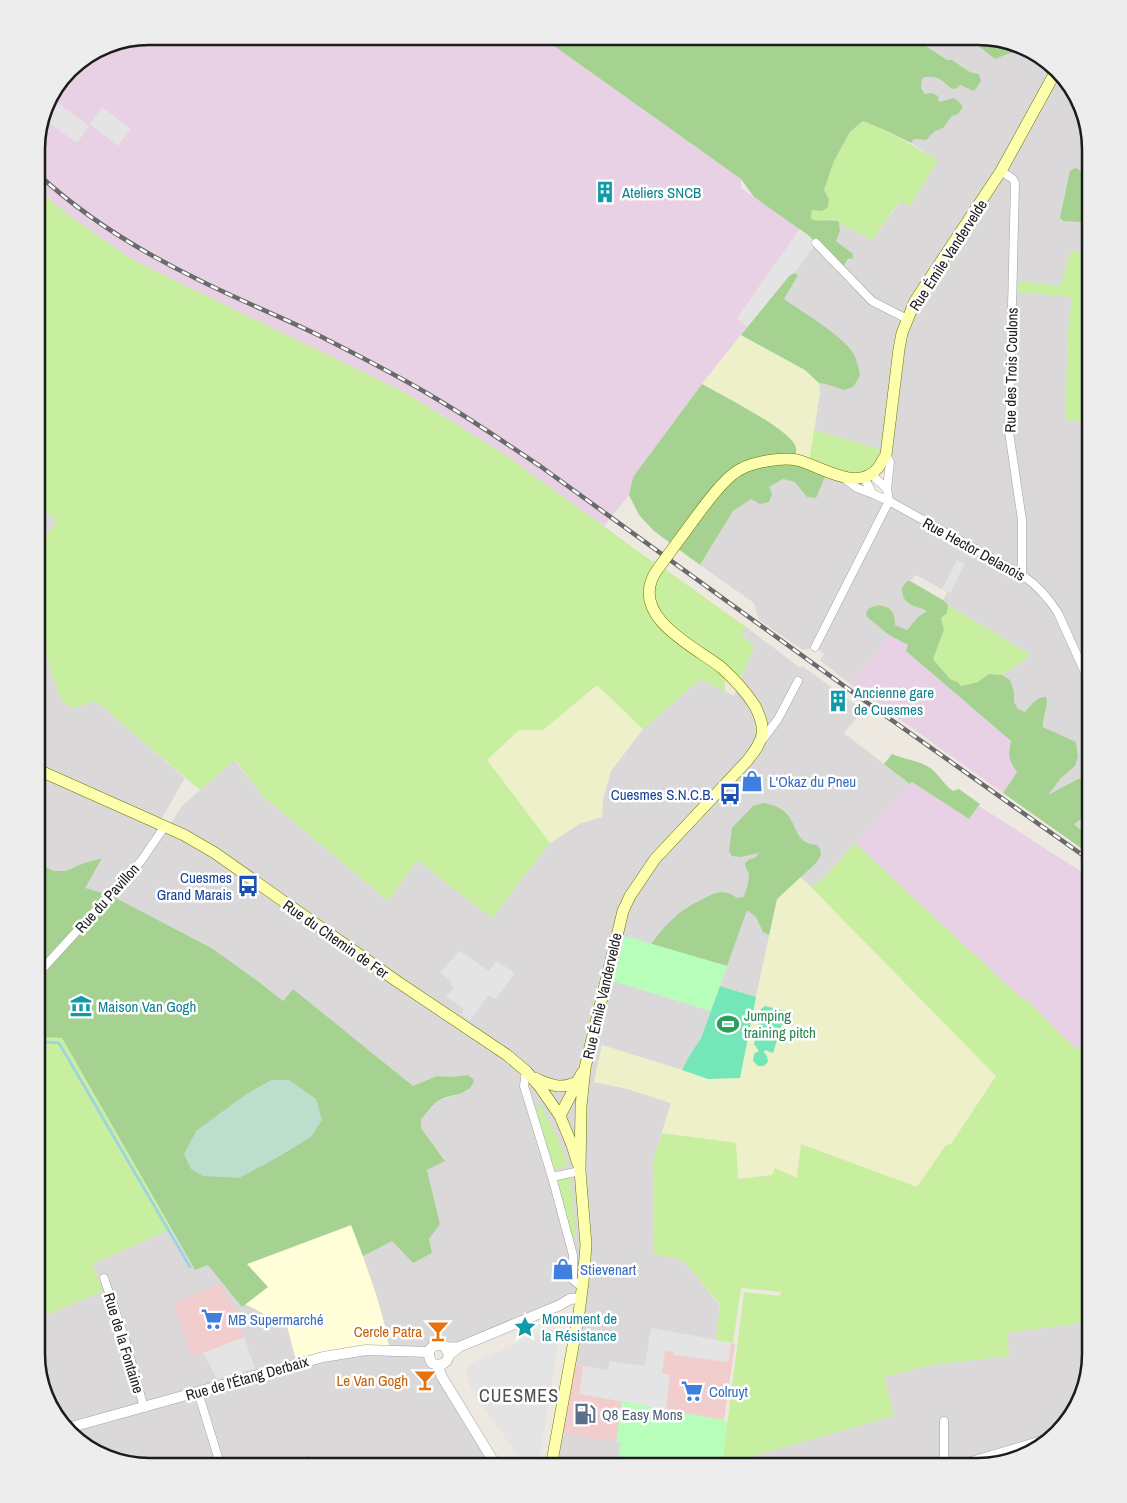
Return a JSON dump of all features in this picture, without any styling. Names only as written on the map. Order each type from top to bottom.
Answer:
[{"type":"main road","name":"Rue Émile Vandervelde","points":[[886,455],[899,349],[907,319],[920,293],[1001,171],[1053,76]]},
{"type":"main road","points":[[759,743],[763,729],[758,711],[751,700],[722,669],[665,626],[656,615],[650,602],[652,579],[720,486],[740,469],[780,459],[794,460],[842,477],[868,476],[879,468],[886,455]]},
{"type":"main road","name":"Rue Émile Vandervelde","points":[[553,1458],[579,1313],[586,1245],[580,1171],[582,1152],[581,1106],[585,1068],[618,928],[630,896],[655,860],[747,762],[759,743]]},
{"type":"main road","name":"Rue du Chemin de Fer","points":[[45,773],[165,826],[215,853],[398,982],[507,1055],[529,1074],[560,1116],[580,1171]]},
{"type":"main road","points":[[560,1116],[585,1068]]},
{"type":"main road","points":[[529,1074],[557,1087],[567,1087],[577,1082]]},
{"type":"main road","points":[[560,1116],[573,1113],[581,1106]]},
{"type":"street","name":"Rue des Trois Coulons","points":[[1001,171],[1015,183],[1009,432],[1022,520],[1022,575]]},
{"type":"street","points":[[816,243],[872,300],[907,319]]},
{"type":"street","name":"Rue Émile Vandervelde","points":[[886,455],[890,462],[887,489],[889,501]]},
{"type":"street","points":[[868,476],[887,489]]},
{"type":"street","points":[[868,476],[873,494]]},
{"type":"street","name":"Rue Hector Delanois","points":[[842,477],[857,488],[889,501],[1036,584],[1053,604],[1082,667]]},
{"type":"street","points":[[816,647],[889,501]]},
{"type":"street","name":"Rue Émile Vandervelde","points":[[759,743],[778,719],[798,682]]},
{"type":"street","name":"Rue du Pavillon","points":[[45,966],[141,861],[165,826]]},
{"type":"street","points":[[447,1351],[560,1305],[582,1293],[573,1280],[573,1255],[552,1177],[524,1086],[529,1074]]},
{"type":"street","points":[[552,1177],[580,1171]]},
{"type":"street","name":"Rue de la Fontaine","points":[[104,1278],[125,1338],[144,1408]]},
{"type":"street","points":[[560,1305],[579,1313]]},
{"type":"street","points":[[437,1365],[447,1362],[447,1351],[442,1345],[435,1345],[429,1352],[430,1360],[437,1365],[442,1378],[492,1458]]},
{"type":"street","name":"Rue de l'Étang Derbaix","points":[[74,1426],[297,1364],[344,1353],[366,1350],[429,1352]]},
{"type":"street","points":[[198,1392],[217,1458]]},
{"type":"street","points":[[944,1421],[944,1458]]},
{"type":"street","points":[[988,1457],[1024,1447]]},
{"type":"shaded area","points":[[142,45],[553,45],[741,179],[741,188],[800,229],[737,318],[747,327],[633,477],[629,495],[604,526],[504,454],[406,393],[133,260],[67,214],[45,195],[45,142],[49,122],[77,143],[55,105],[62,91],[75,75],[86,66],[109,53],[128,47]]},
{"type":"shaded area","points":[[924,45],[978,45],[995,59],[1014,52],[1030,59],[1052,75],[1065,91],[1076,115],[1082,142],[1082,184],[1060,218],[1063,221],[1082,222],[1082,288],[1072,300],[1068,330],[1065,419],[1082,422],[1082,779],[1047,796],[1060,779],[1075,766],[1078,757],[1076,742],[1043,727],[1042,721],[1047,708],[1031,704],[1025,712],[1018,709],[1014,702],[1014,691],[1010,680],[1002,675],[1031,655],[948,605],[943,600],[947,592],[916,575],[907,582],[908,604],[928,611],[918,617],[907,630],[895,625],[894,615],[867,617],[889,635],[850,684],[820,660],[824,654],[816,647],[803,650],[759,620],[754,603],[700,565],[733,511],[783,479],[795,482],[827,472],[889,501],[886,451],[814,430],[820,392],[809,372],[741,335],[794,273],[816,243],[842,268],[853,254],[836,241],[840,231],[839,222],[872,240],[900,202],[910,206],[937,160],[911,143],[914,139],[926,140],[935,131],[943,128],[952,116],[948,99],[939,102],[926,94],[921,88],[922,78],[930,76],[941,78],[946,84],[960,85],[974,91],[979,74],[970,72],[962,66],[947,60]]},
{"type":"shaded area","points":[[57,102],[89,126],[77,143],[49,122]]},
{"type":"shaded area","points":[[102,107],[131,129],[118,146],[90,124]]},
{"type":"shaded area","points":[[800,229],[816,243],[794,273],[789,276],[747,327],[737,318]]},
{"type":"shaded area","points":[[741,335],[809,372],[819,383],[820,392],[809,464],[794,460],[774,425],[702,384]]},
{"type":"shaded area","points":[[45,511],[57,522],[45,537]]},
{"type":"shaded area","points":[[957,560],[965,564],[950,593],[942,589]]},
{"type":"shaded area","points":[[746,627],[800,668],[802,666],[863,710],[844,733],[910,784],[825,877],[811,887],[800,877],[777,899],[756,997],[720,986],[727,966],[625,936],[613,981],[711,1011],[701,1038],[682,1070],[602,1045],[594,1082],[628,1089],[671,1103],[653,1161],[654,1254],[683,1260],[720,1306],[716,1340],[651,1328],[645,1366],[610,1362],[608,1370],[570,1364],[581,1298],[429,1352],[492,1458],[149,1458],[135,1457],[109,1450],[86,1437],[62,1412],[53,1394],[46,1368],[45,1315],[104,1291],[92,1264],[171,1229],[195,1270],[208,1264],[267,1287],[392,1241],[413,1263],[432,1253],[429,1239],[440,1224],[427,1170],[445,1160],[421,1128],[421,1119],[438,1101],[468,1091],[468,1075],[437,1076],[413,1086],[293,989],[283,1001],[213,949],[84,888],[101,858],[67,871],[54,871],[45,866],[45,646],[49,666],[62,701],[73,708],[96,701],[185,778],[159,823],[168,827],[182,806],[234,760],[263,796],[388,901],[417,860],[492,917],[550,843],[581,823],[602,817],[603,799],[611,771],[643,729],[701,679],[734,696],[754,647],[741,633]]},
{"type":"shaded area","points":[[889,635],[908,645],[906,651],[1011,741],[1009,750],[1017,772],[1003,793],[850,684]]},
{"type":"shaded area","points":[[597,685],[643,729],[611,771],[603,799],[602,817],[581,823],[550,843],[487,760],[519,730],[543,730]]},
{"type":"shaded area","points":[[912,782],[969,819],[979,806],[1082,872],[1082,1046],[1077,1049],[1059,1033],[1027,1000],[1021,998],[855,843]]},
{"type":"shaded area","points":[[1082,818],[1082,832],[1073,824]]},
{"type":"shaded area","points":[[800,877],[996,1076],[951,1145],[946,1145],[917,1188],[800,1144],[797,1178],[772,1175],[737,1179],[736,1143],[662,1133],[671,1103],[628,1089],[594,1082],[602,1045],[682,1070],[701,1038],[720,986],[756,997],[777,899]]},
{"type":"shaded area","points":[[460,951],[489,971],[496,961],[515,973],[495,999],[488,995],[470,1021],[461,1014],[464,1009],[446,997],[454,988],[451,986],[452,983],[440,972]]},
{"type":"shaded area","points":[[271,1080],[289,1080],[316,1099],[322,1120],[311,1137],[239,1178],[203,1176],[191,1169],[184,1154],[196,1131],[245,1095]]},
{"type":"shaded area","points":[[352,1225],[376,1294],[387,1333],[385,1334],[391,1350],[297,1364],[287,1326],[245,1304],[267,1287],[247,1264]]},
{"type":"shaded area","points":[[220,1284],[233,1305],[250,1325],[241,1328],[255,1368],[217,1379],[203,1353],[191,1356],[173,1303]]},
{"type":"shaded area","points":[[1082,1323],[1080,1375],[1071,1400],[1065,1412],[1047,1432],[1036,1441],[1024,1447],[1005,1454],[978,1458],[744,1458],[894,1416],[883,1377],[931,1365],[1009,1356],[1007,1333]]},
{"type":"shaded area","points":[[651,1328],[735,1344],[724,1420],[622,1401],[616,1442],[557,1433],[570,1364],[608,1370],[610,1361],[645,1366]]},
{"type":"shaded area","points":[[651,1328],[731,1343],[728,1362],[673,1355],[673,1352],[665,1351],[662,1373],[670,1375],[666,1409],[579,1394],[583,1366],[608,1370],[610,1361],[645,1366]]},
{"type":"shaded area","points":[[549,1329],[555,1330],[559,1334],[540,1456],[518,1458],[471,1389],[466,1375],[470,1364]]},
{"type":"shaded area","points":[[244,1337],[255,1368],[217,1379],[203,1353]]},
{"type":"shaded area","points":[[666,1409],[727,1421],[723,1458],[553,1458],[557,1433]]},
{"type":"green space","points":[[553,45],[924,45],[947,60],[952,60],[970,72],[979,74],[981,81],[974,91],[960,85],[952,89],[936,77],[922,78],[921,88],[925,94],[932,93],[938,96],[939,102],[954,98],[963,107],[958,114],[952,116],[943,128],[935,131],[926,140],[914,139],[911,143],[863,121],[850,132],[834,161],[824,190],[829,199],[828,207],[822,211],[812,210],[811,219],[839,222],[840,231],[836,241],[853,254],[853,258],[848,259],[842,269],[808,235],[754,197],[741,179]]},
{"type":"green space","points":[[977,45],[999,47],[1014,52],[995,59]]},
{"type":"green space","points":[[863,121],[887,131],[938,160],[910,206],[899,202],[872,240],[832,219],[820,222],[811,219],[812,210],[829,199],[824,190],[834,161],[850,132]]},
{"type":"green space","points":[[1075,168],[1082,172],[1082,222],[1063,221],[1060,218],[1070,171]]},
{"type":"green space","points":[[45,195],[67,214],[133,260],[406,393],[504,454],[655,562],[646,584],[644,595],[647,605],[655,614],[655,586],[662,567],[746,627],[741,634],[754,647],[742,677],[722,669],[725,692],[701,679],[643,729],[597,685],[543,730],[519,730],[487,760],[550,843],[492,918],[417,860],[388,901],[263,796],[235,760],[200,790],[96,701],[73,708],[62,701],[49,666],[45,646],[45,537],[57,522],[45,511]]},
{"type":"green space","points":[[1071,251],[1082,253],[1082,422],[1065,419],[1068,330],[1072,297],[1017,292],[1018,281],[1060,286]]},
{"type":"green space","points":[[794,273],[798,275],[784,299],[831,331],[848,346],[856,358],[860,376],[853,387],[844,390],[819,383],[805,370],[741,335],[789,276]]},
{"type":"green space","points":[[702,384],[755,413],[783,432],[796,448],[794,460],[827,472],[816,498],[807,497],[795,482],[783,479],[769,487],[772,494],[769,502],[760,504],[751,499],[733,511],[700,565],[654,531],[639,515],[629,495],[633,477]]},
{"type":"green space","points":[[814,430],[886,451],[864,478],[809,464]]},
{"type":"green space","points":[[907,581],[910,581],[943,600],[948,605],[947,613],[941,618],[944,630],[933,659],[950,679],[958,682],[961,686],[978,682],[989,674],[1002,675],[1010,680],[1014,691],[1014,702],[1018,709],[1025,712],[1037,700],[1046,697],[1047,705],[1043,727],[1076,742],[1078,757],[1075,766],[1060,779],[1048,795],[1082,779],[1082,818],[1074,824],[1082,832],[1082,849],[1003,793],[1017,772],[1010,757],[1011,741],[906,651],[908,645],[889,635],[867,617],[866,612],[869,609],[877,606],[886,607],[895,618],[895,625],[907,630],[918,617],[927,611],[907,602],[904,599],[902,588]]},
{"type":"green space","points":[[948,605],[1031,655],[1002,675],[989,674],[978,682],[961,686],[958,682],[950,679],[933,659],[944,630],[941,618],[947,613]]},
{"type":"green space","points":[[892,754],[927,766],[953,791],[959,789],[980,804],[969,819],[912,782],[910,784],[884,764]]},
{"type":"green space","points":[[763,803],[775,806],[785,812],[800,837],[810,844],[817,845],[821,855],[816,863],[777,899],[769,935],[763,932],[756,917],[747,910],[727,966],[651,944],[673,919],[686,908],[710,895],[723,892],[737,898],[744,897],[749,875],[745,863],[755,858],[759,853],[740,857],[732,856],[729,851],[732,828],[753,806]]},
{"type":"green space","points":[[855,843],[1021,998],[1027,1000],[1059,1033],[1077,1049],[1082,1046],[1082,1323],[1007,1333],[1009,1356],[931,1365],[884,1377],[894,1416],[747,1458],[723,1458],[744,1292],[780,1296],[781,1292],[741,1288],[733,1343],[716,1340],[720,1305],[683,1260],[654,1254],[653,1160],[662,1133],[736,1143],[738,1179],[772,1175],[775,1168],[797,1178],[801,1144],[917,1187],[946,1145],[951,1144],[996,1076],[811,887],[825,877]]},
{"type":"green space","points":[[102,858],[85,888],[110,895],[213,949],[283,1001],[293,989],[413,1086],[437,1076],[468,1075],[474,1080],[472,1085],[464,1092],[438,1101],[421,1119],[421,1128],[445,1161],[427,1170],[440,1224],[429,1239],[432,1253],[413,1263],[392,1241],[363,1256],[351,1225],[247,1264],[268,1287],[242,1307],[208,1265],[195,1270],[62,1038],[45,1037],[45,866],[54,871],[66,871]]},
{"type":"green space","points":[[625,936],[727,966],[711,1011],[613,981]]},
{"type":"green space","name":"Jumping training pitch","points":[[720,986],[756,997],[740,1078],[708,1079],[682,1070],[701,1038]]},
{"type":"green space","name":"Jumping training pitch","points":[[765,1006],[786,1011],[773,1053],[765,1050],[768,1062],[764,1066],[758,1066],[753,1061],[754,1054],[759,1051],[754,1044],[761,1009]]},
{"type":"green space","points":[[45,1037],[62,1038],[171,1229],[92,1264],[104,1291],[45,1315]]},
{"type":"green space","points":[[537,1105],[541,1106],[556,1134],[568,1165],[554,1170],[536,1108]]},
{"type":"green space","points":[[571,1178],[576,1237],[572,1238],[556,1180]]},
{"type":"green space","points":[[622,1401],[727,1421],[723,1458],[618,1458],[621,1442],[616,1442]]},
{"type":"waterway","points":[[45,1042],[59,1043],[190,1267]]},
{"type":"railway","points":[[45,180],[74,205],[135,246],[215,288],[303,328],[392,373],[475,423],[540,466],[876,709],[1082,855]]},
{"type":"place","name":"Ateliers SNCB","points":[[605,192]]},
{"type":"place","name":"Ancienne gare de Cuesmes","points":[[838,701]]},
{"type":"place","name":"L'Okaz du Pneu","points":[[752,781]]},
{"type":"place","name":"Cuesmes S.N.C.B.","points":[[730,794]]},
{"type":"place","name":"Cuesmes Grand Marais","points":[[248,886]]},
{"type":"place","name":"Maison Van Gogh","points":[[81,1006]]},
{"type":"place","name":"Jumping training pitch","points":[[728,1024]]},
{"type":"place","name":"Stievenart","points":[[563,1269]]},
{"type":"place","name":"MB Supermarché","points":[[212,1319]]},
{"type":"place","name":"Monument de la Résistance","points":[[525,1327]]},
{"type":"place","name":"Cercle Patra","points":[[438,1331]]},
{"type":"place","name":"Le Van Gogh","points":[[425,1380]]},
{"type":"place","name":"Colruyt","points":[[692,1391]]},
{"type":"place","name":"Q8 Easy Mons","points":[[585,1414]]},
{"type":"district","name":"CUESMES","points":[[519,1395]]}]
